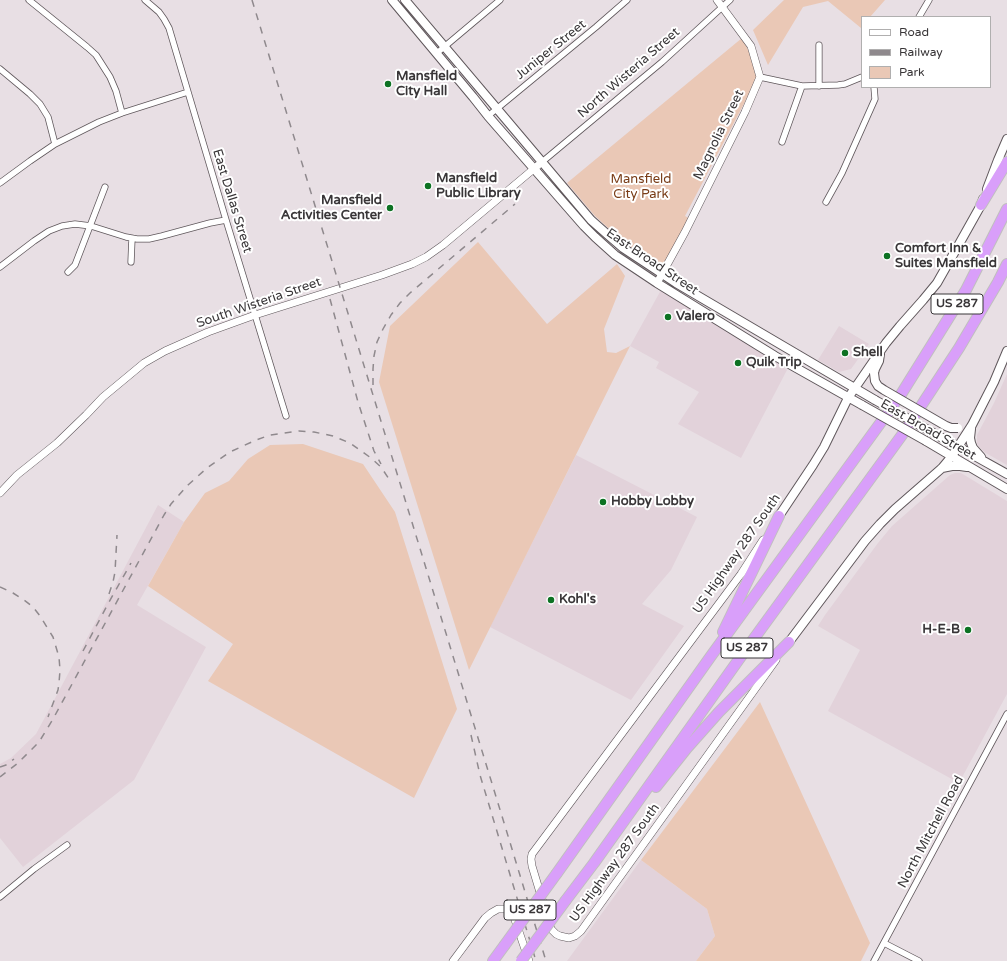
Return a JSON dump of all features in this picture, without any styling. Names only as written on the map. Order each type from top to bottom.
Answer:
[{"type":"highway","points":[[981,205],[1007,162]]},
{"type":"highway","name":"US 287","points":[[493,961],[711,656],[900,396],[966,290],[1007,209]]},
{"type":"highway","name":"US 287","points":[[521,961],[906,429],[959,348],[1007,264]]},
{"type":"highway","points":[[711,656],[779,516]]},
{"type":"highway","points":[[594,862],[608,849],[687,748],[719,712],[790,642]]},
{"type":"main road","name":"East Broad Street","points":[[405,0],[591,220],[623,248],[705,301],[854,388],[1007,474]]},
{"type":"main road","name":"East Broad Street","points":[[395,1],[488,116],[584,226],[615,255],[657,283],[775,356],[952,456],[1007,489]]},
{"type":"main road","name":"US Highway 287 South","points":[[779,516],[824,447],[854,388],[893,333],[937,283],[981,205],[1007,139]]},
{"type":"main road","points":[[584,226],[591,220]]},
{"type":"main road","points":[[615,255],[623,248]]},
{"type":"main road","points":[[700,309],[705,301]]},
{"type":"main road","points":[[775,356],[781,345]]},
{"type":"main road","points":[[881,350],[879,361],[874,373],[875,381],[878,386],[946,426],[958,428],[972,425],[970,443],[972,448],[984,461]]},
{"type":"main road","name":"US Highway 287 South","points":[[790,642],[873,532],[895,509],[942,468],[952,456],[972,425],[994,382],[1007,351]]},
{"type":"main road","points":[[823,384],[838,398],[840,414]]},
{"type":"main road","points":[[942,468],[952,466],[971,468]]},
{"type":"street","points":[[29,0],[96,55],[110,77],[116,91],[122,113]]},
{"type":"street","name":"East Dallas Street","points":[[145,0],[158,12],[169,28],[286,416]]},
{"type":"street","points":[[437,53],[500,0]]},
{"type":"street","name":"Juniper Street","points":[[488,116],[627,0]]},
{"type":"street","points":[[717,0],[751,46],[760,77],[802,86],[845,84],[861,77]]},
{"type":"street","name":"North Wisteria Street","points":[[542,162],[662,62],[730,0]]},
{"type":"street","points":[[920,16],[929,0]]},
{"type":"street","points":[[819,45],[819,86]]},
{"type":"street","points":[[0,70],[40,104],[48,117],[55,144]]},
{"type":"street","name":"Magnolia Street","points":[[657,283],[685,232],[745,112],[760,77]]},
{"type":"street","points":[[782,142],[802,86]]},
{"type":"street","points":[[826,202],[842,173],[874,99],[874,88]]},
{"type":"street","points":[[0,183],[55,144],[99,122],[188,92]]},
{"type":"street","name":"South Wisteria Street","points":[[0,493],[17,476],[57,443],[103,397],[144,363],[165,351],[208,332],[255,315],[382,276],[426,257],[443,245],[542,162]]},
{"type":"street","points":[[68,272],[75,266],[105,187]]},
{"type":"street","points":[[0,267],[49,231],[62,226],[75,224],[91,226],[126,237],[149,239],[226,220]]},
{"type":"street","points":[[131,262],[132,238]]},
{"type":"street","name":"US Highway 287 South","points":[[779,516],[736,580],[534,850],[531,859],[532,866],[551,929],[556,934],[569,938],[575,936],[581,931],[790,642]]},
{"type":"street","name":"North Mitchell Road","points":[[874,961],[1007,714]]},
{"type":"street","points":[[0,897],[34,869],[67,845]]},
{"type":"street","points":[[453,961],[485,918],[498,909],[504,908],[514,917],[529,961]]},
{"type":"street","points":[[884,943],[919,961]]},
{"type":"shaded area","points":[[661,290],[712,320],[787,370],[741,458],[678,424],[699,392],[656,368],[659,362],[630,346]]},
{"type":"shaded area","points":[[839,326],[869,344],[851,369],[839,372],[818,360]]},
{"type":"shaded area","points":[[1007,374],[1007,465],[984,452],[977,444],[977,435]]},
{"type":"shaded area","points":[[576,455],[697,517],[671,570],[642,604],[684,626],[631,700],[490,627]]},
{"type":"shaded area","points":[[961,473],[1007,501],[1007,694],[959,783],[828,711],[860,650],[818,626],[892,526],[950,475]]},
{"type":"shaded area","points":[[158,505],[184,522],[137,605],[206,647],[134,780],[23,867],[0,838],[0,764],[11,758],[36,734]]},
{"type":"shaded area","points":[[641,860],[707,909],[715,936],[696,961],[567,961]]},
{"type":"green space","points":[[784,0],[885,0],[871,16],[861,16],[861,28],[828,1],[803,7],[768,65],[753,30]]},
{"type":"green space","name":"Mansfield City Park","points":[[742,38],[753,59],[758,77],[685,216],[694,221],[662,267],[646,258],[616,235],[595,216],[567,183]]},
{"type":"green space","points":[[478,242],[547,324],[617,264],[625,276],[604,329],[607,352],[616,353],[630,346],[469,670],[379,382],[390,326]]},
{"type":"green space","points":[[303,444],[363,464],[395,512],[457,709],[414,798],[208,681],[233,644],[148,586],[184,522],[205,493],[229,481],[248,459],[270,445]]},
{"type":"green space","points":[[760,702],[870,943],[861,961],[696,961],[715,936],[707,909],[641,860]]},
{"type":"railway","points":[[252,0],[546,961]]},
{"type":"railway","points":[[373,385],[374,356],[377,342],[391,315],[400,303],[515,204]]},
{"type":"railway","points":[[330,299],[358,402],[374,451],[381,464]]},
{"type":"railway","points":[[0,777],[18,763],[39,742],[164,515],[171,504],[188,485],[207,468],[230,452],[270,435],[299,431],[314,432],[333,436],[350,443],[381,467],[391,482]]},
{"type":"railway","points":[[109,594],[115,572],[117,535]]},
{"type":"railway","points":[[83,651],[131,563]]},
{"type":"railway","points":[[0,587],[13,593],[33,607],[53,637],[59,657],[60,670],[58,690],[48,717]]},
{"type":"railway","points":[[471,735],[480,775],[536,961]]},
{"type":"railway","points":[[0,767],[6,765],[14,759]]},
{"type":"place","name":"Mansfield City Hall","points":[[388,84]]},
{"type":"place","name":"Mansfield Public Library","points":[[428,186]]},
{"type":"place","name":"Mansfield Activities Center","points":[[390,208]]},
{"type":"place","name":"Comfort Inn & Suites Mansfield","points":[[887,256]]},
{"type":"place","name":"Valero","points":[[668,317]]},
{"type":"place","name":"Shell","points":[[845,353]]},
{"type":"place","name":"Quik Trip","points":[[738,363]]},
{"type":"place","name":"Hobby Lobby","points":[[603,502]]},
{"type":"place","name":"Kohl's","points":[[551,600]]},
{"type":"place","name":"H-E-B","points":[[968,630]]}]
